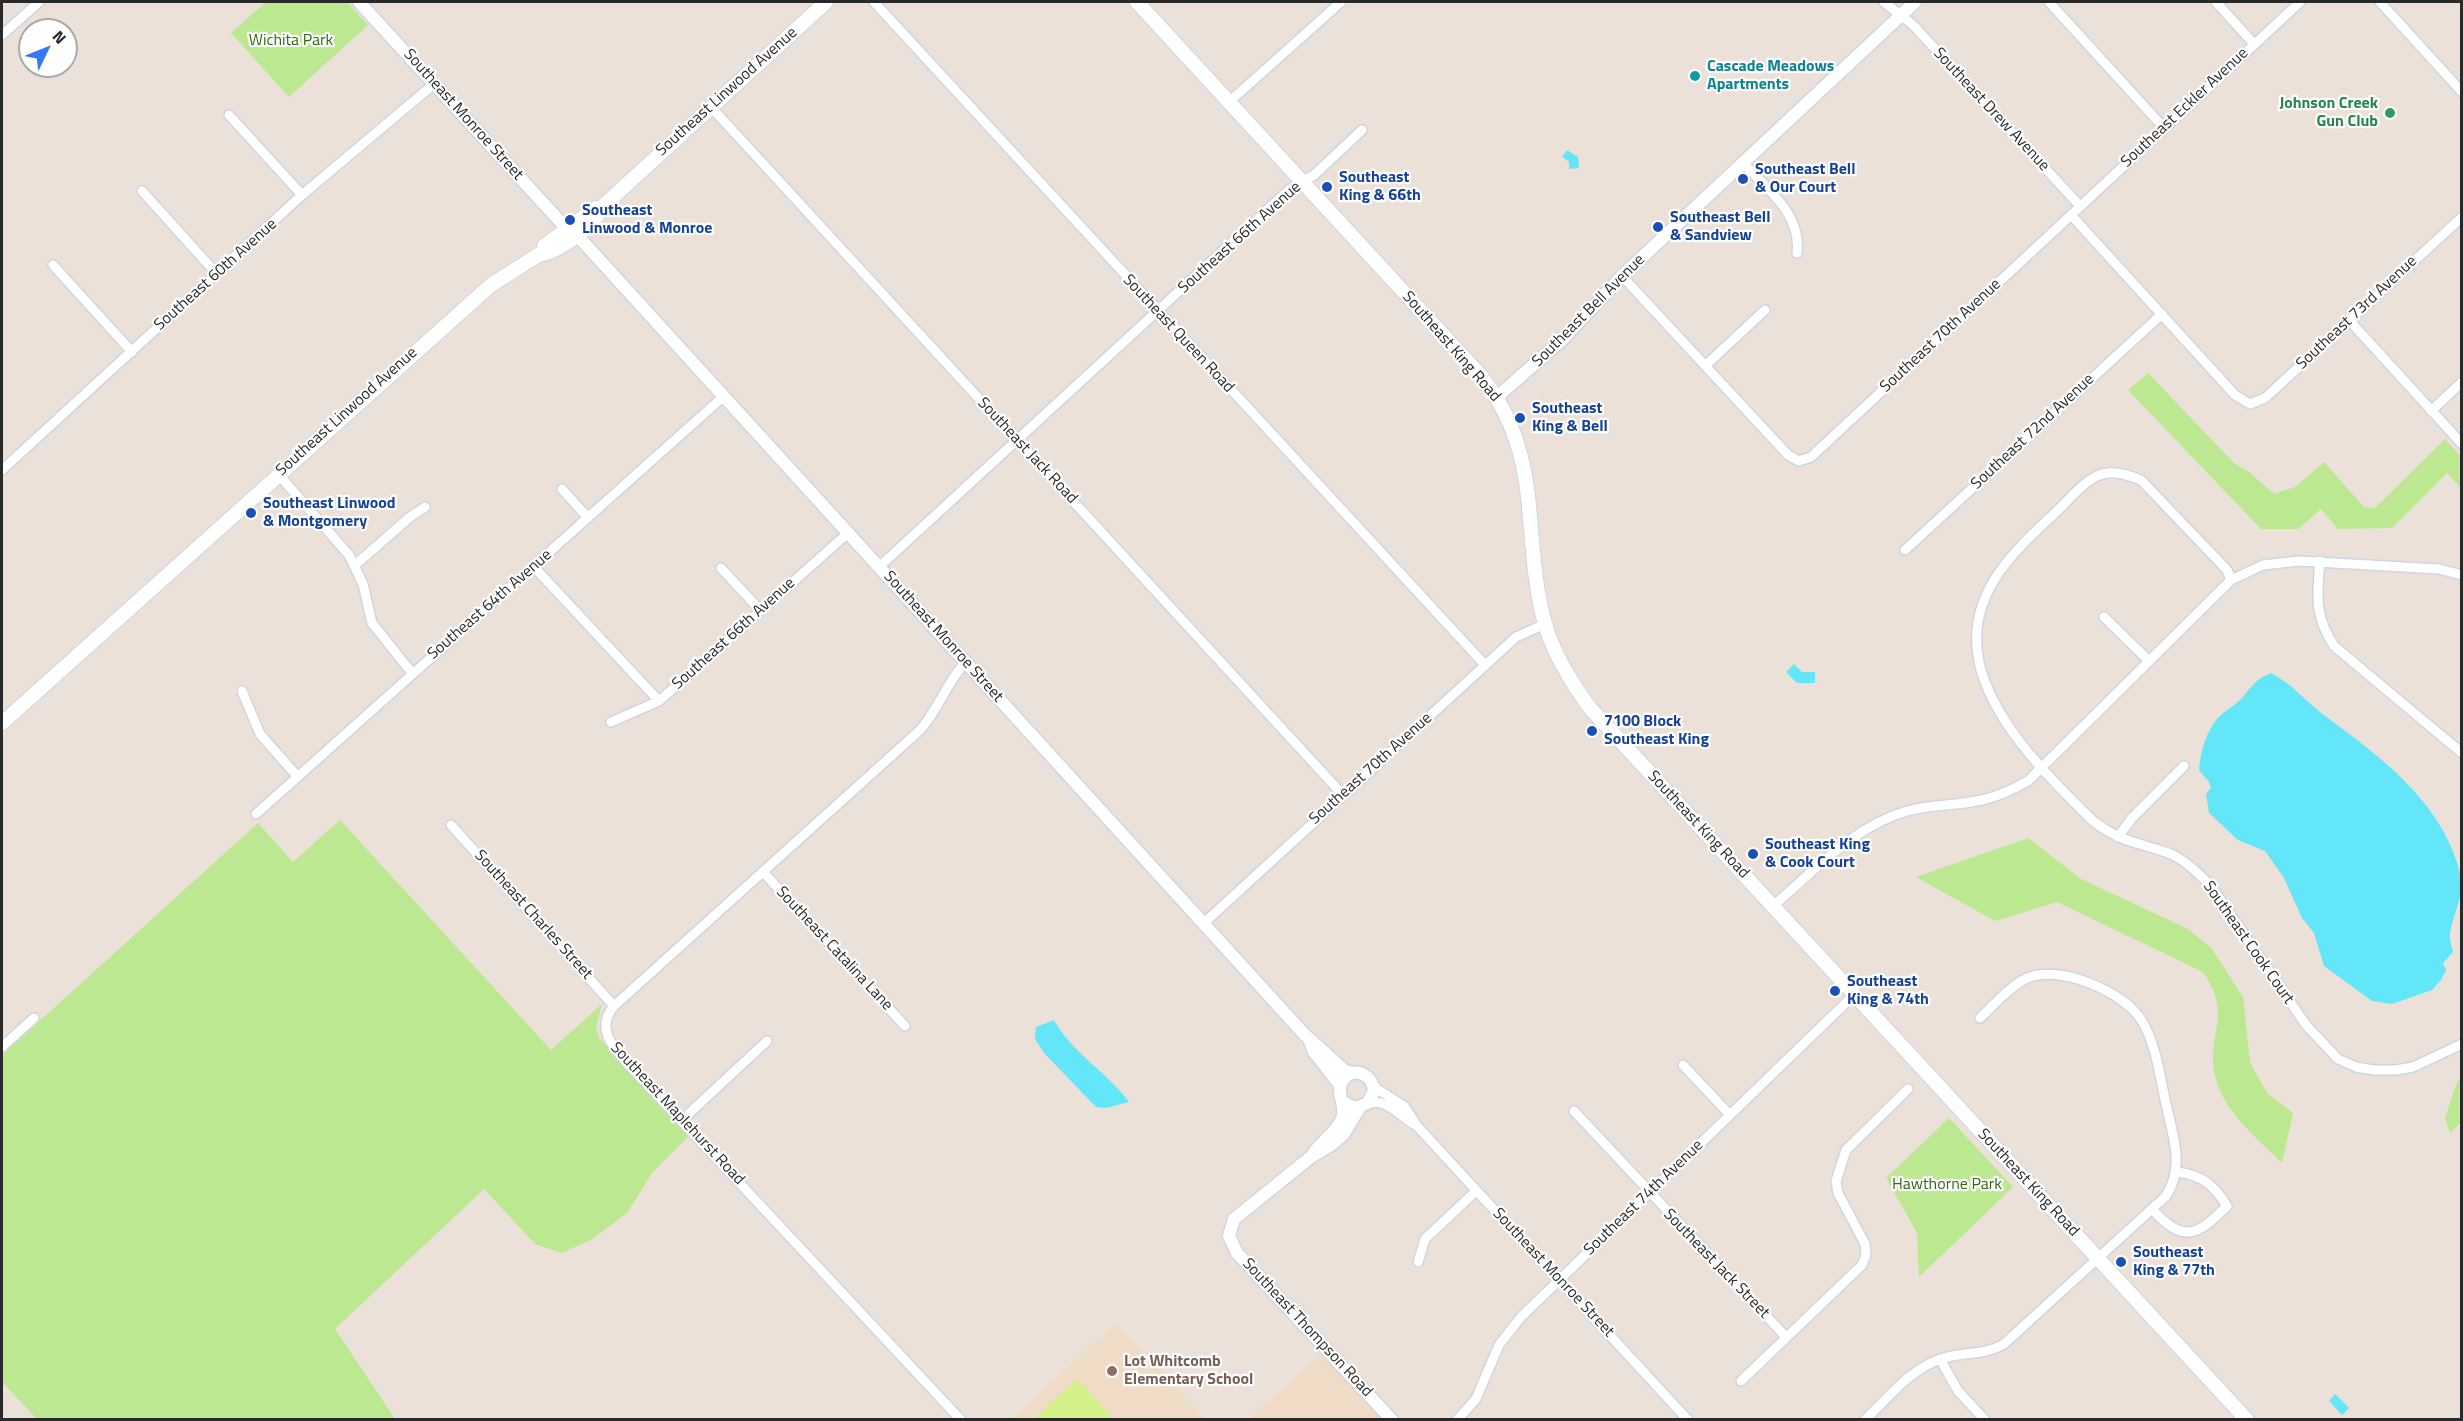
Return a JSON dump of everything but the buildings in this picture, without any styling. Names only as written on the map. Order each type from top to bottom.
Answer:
[{"type":"main road","name":"Southeast Linwood Avenue","points":[[2,723],[491,285],[538,255],[546,254],[571,231],[598,216],[602,207],[826,2]]},
{"type":"main road","name":"Southeast King Road","points":[[1142,3],[1229,102],[1481,376],[1497,397],[1513,428],[1525,470],[1545,624],[1558,659],[1590,708],[2247,1419]]},
{"type":"street","points":[[3,31],[39,2]]},
{"type":"street","name":"Southeast Monroe Street","points":[[359,2],[724,396],[1309,1039],[1321,1046],[1345,1071],[1353,1073]]},
{"type":"street","name":"Southeast Queen Road","points":[[874,2],[1485,665]]},
{"type":"street","points":[[1229,102],[1341,2]]},
{"type":"street","name":"Southeast Drew Avenue","points":[[1884,2],[1913,25],[2080,206]]},
{"type":"street","name":"Southeast Bell Avenue","points":[[1497,397],[1564,338],[1622,276],[1915,2]]},
{"type":"street","points":[[2049,2],[2164,128]]},
{"type":"street","points":[[2216,2],[2254,44]]},
{"type":"street","name":"Southeast Eckler Avenue","points":[[2071,215],[2300,2]]},
{"type":"street","points":[[2380,2],[2462,92]]},
{"type":"street","name":"Southeast 60th Avenue","points":[[2,470],[302,195],[434,84]]},
{"type":"street","name":"Southeast Jack Road","points":[[711,107],[1343,795]]},
{"type":"street","points":[[229,115],[302,195]]},
{"type":"street","name":"Southeast 66th Avenue","points":[[879,567],[1290,189],[1314,175],[1362,130]]},
{"type":"street","points":[[1742,162],[1791,216],[1799,238],[1797,253]]},
{"type":"street","points":[[142,191],[216,273]]},
{"type":"street","points":[[2071,215],[2162,314]]},
{"type":"street","name":"Southeast 70th Avenue","points":[[1706,365],[1788,455],[1799,461],[1811,457],[2071,215]]},
{"type":"street","name":"Southeast 73rd Avenue","points":[[2162,314],[2235,395],[2250,404],[2265,398],[2462,217]]},
{"type":"street","points":[[53,265],[132,352]]},
{"type":"street","points":[[1622,276],[1706,365],[1764,310]]},
{"type":"street","name":"Southeast 72nd Avenue","points":[[1905,550],[2162,314]]},
{"type":"street","points":[[2349,320],[2462,444]]},
{"type":"street","points":[[2431,411],[2462,382]]},
{"type":"street","name":"Southeast 64th Avenue","points":[[256,814],[724,396]]},
{"type":"street","points":[[278,474],[355,566],[372,623],[412,673]]},
{"type":"street","name":"Southeast Cook Court","points":[[2231,580],[2227,570],[2156,493],[2141,480],[2125,474],[2097,476],[2011,554],[1993,580],[1983,601],[1979,628],[1979,659],[1987,690],[1996,709],[2043,768],[2104,831],[2171,855],[2195,870],[2211,886],[2306,1025],[2338,1059],[2365,1069],[2396,1070],[2413,1067],[2462,1044]]},
{"type":"street","points":[[562,489],[588,518]]},
{"type":"street","points":[[355,566],[410,517],[425,507]]},
{"type":"street","name":"Southeast 66th Avenue","points":[[611,722],[659,701],[848,533]]},
{"type":"street","points":[[1773,906],[1848,842],[1873,824],[1911,810],[1977,801],[2008,792],[2028,781],[2231,580],[2263,565],[2281,561],[2320,561],[2439,569],[2462,575]]},
{"type":"street","points":[[2320,561],[2317,609],[2323,628],[2334,646],[2462,753]]},
{"type":"street","points":[[534,567],[659,701]]},
{"type":"street","points":[[721,568],[760,610]]},
{"type":"street","points":[[2104,617],[2149,661]]},
{"type":"street","name":"Southeast 70th Avenue","points":[[1204,923],[1485,665],[1523,632],[1545,624]]},
{"type":"street","points":[[614,1006],[919,731],[934,714],[954,674],[966,662]]},
{"type":"street","points":[[242,691],[260,734],[297,776]]},
{"type":"street","points":[[2118,837],[2132,818],[2184,766]]},
{"type":"street","name":"Southeast Charles Street","points":[[452,825],[614,1006]]},
{"type":"street","name":"Southeast Catalina Lane","points":[[763,872],[905,1026]]},
{"type":"street","points":[[1865,1419],[1916,1372],[1940,1359],[1960,1354],[1986,1353],[2004,1344],[2166,1196],[2177,1172],[2178,1158],[2149,1038],[2142,1020],[2131,1007],[2113,994],[2065,975],[2039,974],[2011,988],[1980,1018]]},
{"type":"street","name":"Southeast 74th Avenue","points":[[1457,1419],[1482,1389],[1505,1335],[1855,994]]},
{"type":"street","name":"Southeast Maplehurst Road","points":[[614,1006],[606,1024],[610,1043],[961,1419]]},
{"type":"street","points":[[2,1047],[34,1018]]},
{"type":"street","name":"Southeast Monroe Street","points":[[1309,1039],[1314,1052],[1340,1084]]},
{"type":"street","points":[[683,1119],[767,1041]]},
{"type":"street","points":[[1683,1065],[1730,1115]]},
{"type":"street","points":[[1353,1073],[1366,1076],[1374,1087],[1373,1096],[1339,1139],[1324,1151],[1312,1156],[1318,1145],[1339,1125],[1345,1110],[1340,1094],[1340,1084],[1345,1077],[1353,1073]]},
{"type":"street","name":"Southeast Monroe Street","points":[[1374,1087],[1404,1106],[1418,1126],[1476,1191],[1688,1419]]},
{"type":"street","points":[[1741,1381],[1862,1264],[1866,1255],[1865,1244],[1838,1193],[1836,1181],[1846,1150],[1908,1089]]},
{"type":"street","points":[[1344,1102],[1351,1107],[1364,1105]]},
{"type":"street","name":"Southeast Monroe Street","points":[[1364,1105],[1377,1102],[1386,1104],[1405,1120],[1418,1126]]},
{"type":"street","name":"Southeast Jack Street","points":[[1574,1111],[1786,1337]]},
{"type":"street","name":"Southeast Thompson Road","points":[[1312,1156],[1238,1215],[1232,1222],[1229,1232],[1231,1245],[1392,1419]]},
{"type":"street","points":[[2152,1209],[2164,1223],[2186,1234],[2200,1231],[2227,1206],[2218,1191],[2206,1179],[2177,1172]]},
{"type":"street","points":[[1418,1262],[1425,1239],[1476,1191]]},
{"type":"street","points":[[1940,1359],[1958,1391],[1985,1419]]},
{"type":"shaded area","name":"Lot Whitcomb Elementary School","points":[[1116,1323],[1205,1419],[1011,1420]]},
{"type":"shaded area","name":"Lot Whitcomb Elementary School","points":[[1321,1354],[1381,1419],[1249,1419]]},
{"type":"green space","name":"Wichita Park","points":[[266,2],[347,2],[368,25],[289,97],[231,33]]},
{"type":"green space","points":[[2148,373],[2234,463],[2249,472],[2274,494],[2295,487],[2324,462],[2364,507],[2375,508],[2445,439],[2461,457],[2461,488],[2447,473],[2392,528],[2338,529],[2321,509],[2298,529],[2261,529],[2128,390]]},
{"type":"green space","points":[[340,820],[551,1050],[602,1004],[596,1027],[599,1038],[689,1136],[652,1173],[627,1213],[591,1240],[561,1253],[535,1244],[484,1189],[335,1329],[395,1419],[37,1419],[2,1382],[2,1055],[258,823],[293,862]]},
{"type":"green space","points":[[2028,838],[2081,879],[2188,929],[2212,949],[2243,997],[2250,1062],[2267,1093],[2293,1113],[2282,1163],[2242,1124],[2225,1101],[2219,1088],[2213,1060],[2218,1013],[2217,1001],[2203,972],[2057,902],[1995,921],[1916,877]]},
{"type":"green space","points":[[2461,1079],[2461,1122],[2450,1133],[2445,1118],[2457,1082]]},
{"type":"green space","name":"Hawthorne Park","points":[[1949,1118],[2013,1187],[1919,1277],[1917,1233],[1886,1178]]},
{"type":"green space","points":[[1077,1379],[1114,1419],[1034,1419]]},
{"type":"water","points":[[1567,150],[1578,157],[1579,168],[1569,169],[1569,162],[1562,157]]},
{"type":"water","points":[[1794,664],[1802,672],[1815,672],[1815,683],[1797,683],[1786,672]]},
{"type":"water","points":[[2271,673],[2286,682],[2318,711],[2368,748],[2408,784],[2441,827],[2453,851],[2461,877],[2461,885],[2450,934],[2453,952],[2443,963],[2446,970],[2432,990],[2392,1004],[2372,1001],[2324,966],[2314,933],[2302,918],[2284,878],[2265,851],[2238,840],[2209,813],[2206,794],[2211,788],[2199,770],[2207,736],[2220,716],[2240,700],[2256,682]]},
{"type":"water","points":[[1054,1020],[1070,1043],[1111,1081],[1129,1102],[1106,1108],[1096,1107],[1044,1053],[1035,1039],[1036,1027]]},
{"type":"water","points":[[2335,1394],[2349,1408],[2342,1415],[2329,1401]]},
{"type":"place","name":"Cascade Meadows Apartments","points":[[1695,76]]},
{"type":"place","name":"Johnson Creek Gun Club","points":[[2390,113]]},
{"type":"place","name":"Southeast Bell & Our Court","points":[[1743,179]]},
{"type":"place","name":"Southeast King & 66th","points":[[1327,187]]},
{"type":"place","name":"Southeast Linwood & Monroe","points":[[570,220]]},
{"type":"place","name":"Southeast Bell & Sandview","points":[[1658,227]]},
{"type":"place","name":"Southeast King & Bell","points":[[1520,418]]},
{"type":"place","name":"Southeast Linwood & Montgomery","points":[[251,513]]},
{"type":"place","name":"7100 Block Southeast King","points":[[1592,731]]},
{"type":"place","name":"Southeast King & Cook Court","points":[[1753,854]]},
{"type":"place","name":"Southeast King & 74th","points":[[1835,991]]},
{"type":"place","name":"Southeast King & 77th","points":[[2121,1262]]},
{"type":"place","name":"Lot Whitcomb Elementary School","points":[[1112,1371]]}]
